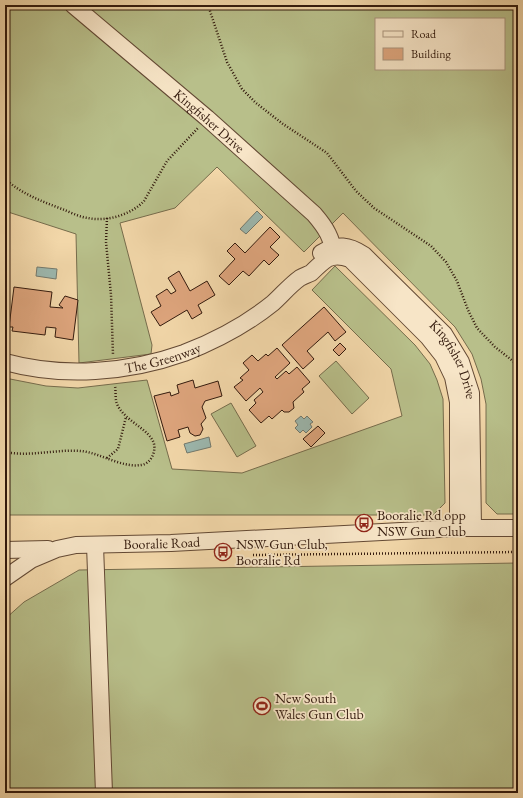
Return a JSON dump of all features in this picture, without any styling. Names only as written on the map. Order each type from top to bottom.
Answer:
[{"type":"street","name":"Kingfisher Drive","points":[[73,5],[207,118],[314,214],[324,226],[333,241],[334,251],[350,259],[428,337],[442,356],[453,377],[458,402],[465,528]]},
{"type":"street","name":"The Greenway","points":[[5,362],[45,370],[78,372],[136,367],[183,353],[223,335],[250,320],[273,303],[300,278],[310,273],[334,251]]},
{"type":"street","name":"Booralie Road","points":[[5,578],[31,560],[58,549],[76,545],[171,543],[465,528],[518,528]]},
{"type":"street","points":[[95,545],[104,793]]},
{"type":"street","points":[[5,550],[58,549]]},
{"type":"path","points":[[208,5],[227,62],[242,89],[256,103],[283,124],[327,153],[356,191],[374,208],[432,246],[446,262],[457,281],[468,310],[477,328],[495,347],[518,365]]},
{"type":"path","points":[[5,179],[16,188],[36,200],[81,217],[89,219],[107,218],[130,212],[138,208],[144,201],[173,153],[200,125]]},
{"type":"path","points":[[107,218],[106,242],[111,295],[113,356]]},
{"type":"path","points":[[5,452],[82,451],[142,465],[149,461],[154,453],[154,444],[150,436],[126,417],[117,404],[115,386]]},
{"type":"path","points":[[107,458],[118,449],[126,417]]},
{"type":"path","points":[[246,555],[518,552]]},
{"type":"green space","points":[[5,5],[518,5],[518,514],[497,514],[486,503],[486,404],[481,379],[472,354],[455,327],[343,213],[304,252],[217,167],[175,208],[120,223],[152,345],[151,354],[79,363],[76,234],[5,211]]},
{"type":"green space","points":[[335,266],[415,345],[430,364],[437,380],[443,399],[445,503],[433,515],[5,515],[5,378],[46,386],[78,388],[147,380],[172,469],[242,473],[402,416],[391,369],[312,290]]},
{"type":"green space","points":[[336,361],[369,398],[352,414],[319,376]]},
{"type":"green space","points":[[231,403],[256,446],[237,457],[211,414]]},
{"type":"green space","name":"New South Wales Gun Club","points":[[518,563],[518,793],[5,793],[5,619],[24,602],[79,570]]},
{"type":"water","points":[[257,211],[263,217],[246,234],[240,229]]},
{"type":"water","points":[[37,267],[57,269],[56,279],[36,276]]},
{"type":"water","points":[[301,416],[304,419],[307,416],[313,422],[310,424],[312,427],[306,433],[303,430],[300,433],[295,428],[298,425],[295,421]]},
{"type":"water","points":[[209,437],[211,447],[187,453],[184,444]]},
{"type":"building","points":[[270,227],[280,237],[270,247],[279,255],[269,265],[264,260],[249,276],[243,271],[229,285],[219,276],[235,259],[227,251],[235,243],[245,253]]},
{"type":"building","points":[[179,271],[190,291],[207,281],[215,295],[198,305],[202,313],[192,319],[187,310],[160,326],[151,312],[161,306],[156,296],[167,289],[171,294],[176,291],[168,278]]},
{"type":"building","points":[[14,287],[52,292],[50,307],[63,308],[59,305],[65,296],[78,300],[73,340],[55,337],[56,328],[46,327],[45,335],[12,331],[13,327],[9,327]]},
{"type":"building","points":[[324,307],[346,332],[335,341],[328,332],[307,351],[314,359],[303,369],[282,345]]},
{"type":"building","points":[[340,343],[346,349],[339,356],[333,350]]},
{"type":"building","points":[[277,348],[290,363],[275,377],[277,379],[286,371],[289,374],[297,367],[310,382],[302,389],[304,392],[293,402],[294,408],[289,412],[284,412],[282,410],[272,419],[269,416],[261,423],[249,410],[256,403],[254,400],[263,392],[260,388],[246,401],[234,387],[243,380],[240,378],[249,370],[243,363],[252,355],[258,361],[266,354],[268,356]]},
{"type":"building","points":[[193,380],[195,388],[218,381],[222,396],[205,401],[202,407],[206,418],[201,424],[203,429],[200,435],[195,436],[190,433],[188,427],[178,430],[180,437],[167,441],[154,396],[170,392],[171,396],[179,393],[177,385]]},
{"type":"building","points":[[318,426],[325,433],[311,447],[303,439]]},
{"type":"place","name":"Booralie Rd opp NSW Gun Club","points":[[364,523]]},
{"type":"place","name":"NSW Gun Club, Booralie Rd","points":[[223,552]]},
{"type":"place","name":"New South Wales Gun Club","points":[[262,706]]}]
